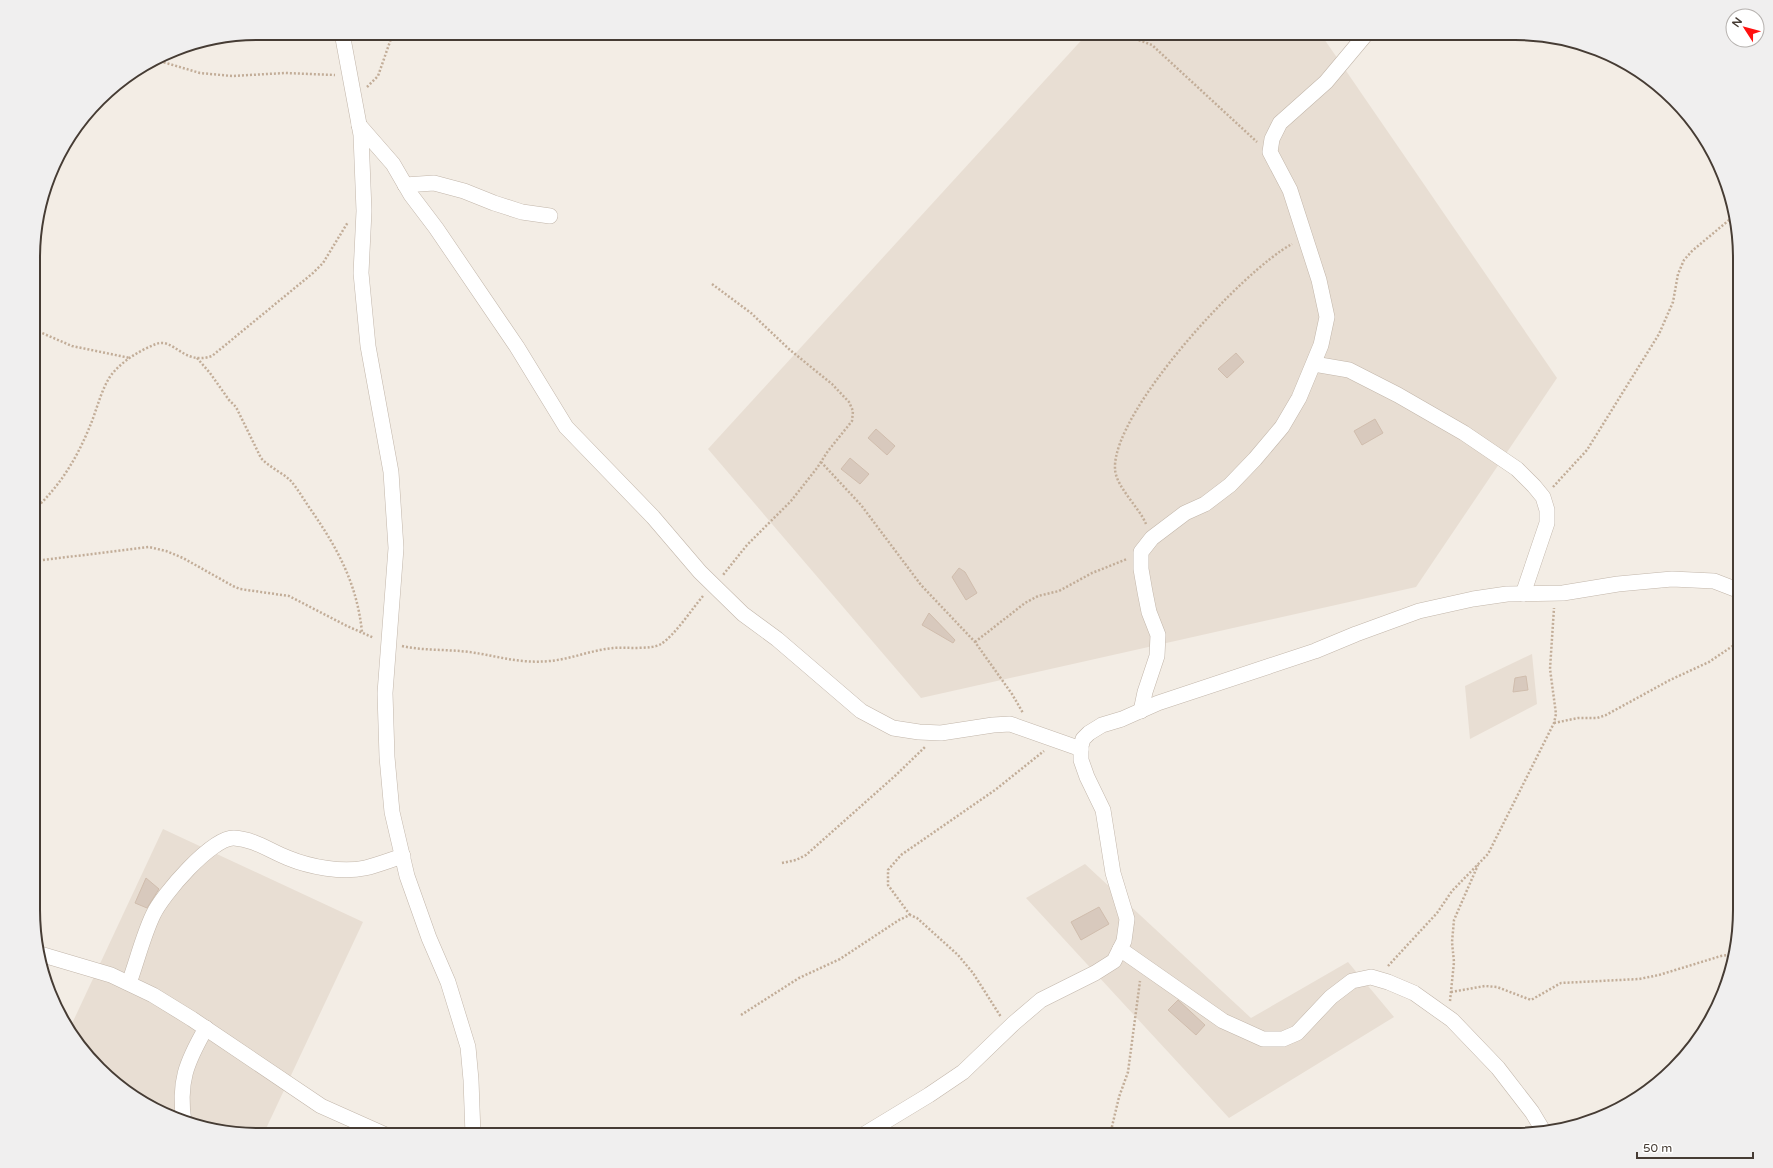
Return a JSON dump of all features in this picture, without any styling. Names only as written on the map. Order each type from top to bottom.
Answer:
[{"type":"street","points":[[343,40],[361,135],[364,212],[361,273],[368,346],[391,472],[395,540],[384,693],[387,757],[392,812],[407,876],[429,938],[448,982],[468,1047],[473,1128]]},
{"type":"street","points":[[1141,711],[1145,692],[1157,656],[1158,635],[1149,612],[1141,569],[1143,550],[1152,538],[1185,513],[1205,504],[1230,485],[1256,459],[1282,427],[1299,398],[1321,345],[1327,317],[1319,280],[1290,190],[1270,152],[1272,139],[1280,123],[1326,82],[1361,40]]},
{"type":"street","points":[[359,124],[393,164],[405,184],[518,347],[566,427],[653,517],[693,564],[743,614],[777,639],[861,711],[893,728],[919,732],[947,732],[1010,724],[1081,749]]},
{"type":"street","points":[[405,184],[434,183],[464,191],[522,212],[550,216]]},
{"type":"street","points":[[1314,364],[1350,370],[1398,395],[1464,433],[1517,469],[1534,486],[1543,497],[1547,510],[1547,523],[1523,594]]},
{"type":"street","points":[[875,1128],[929,1095],[963,1072],[1008,1028],[1041,1000],[1095,973],[1114,961],[1124,941],[1127,919],[1113,873],[1103,810],[1087,777],[1081,760],[1081,749],[1084,739],[1090,732],[1102,725],[1141,711],[1158,703],[1315,651],[1356,634],[1420,611],[1474,599],[1523,594],[1554,593],[1618,584],[1672,579],[1714,581],[1733,588]]},
{"type":"street","points":[[129,983],[153,914],[179,879],[196,861],[219,843],[233,838],[255,842],[289,858],[309,865],[340,869],[364,868],[403,856]]},
{"type":"street","points":[[1120,949],[1223,1021],[1263,1039],[1283,1039],[1297,1033],[1332,997],[1352,981],[1371,977],[1414,993],[1448,1017],[1498,1068],[1532,1112],[1541,1126]]},
{"type":"street","points":[[44,955],[111,975],[153,995],[206,1028],[321,1106],[370,1128]]},
{"type":"street","points":[[183,1114],[181,1103],[182,1080],[193,1051],[206,1028]]},
{"type":"path","points":[[353,98],[372,83],[378,76],[391,40]]},
{"type":"path","points":[[1139,40],[1152,45],[1170,60],[1249,135],[1270,152]]},
{"type":"path","points":[[161,62],[200,73],[232,76],[285,73],[316,76],[350,74]]},
{"type":"path","points":[[40,504],[66,474],[90,427],[108,380],[130,358],[161,343],[168,344],[185,355],[197,358],[212,356],[313,273],[323,263],[351,216]]},
{"type":"path","points":[[1543,497],[1587,450],[1659,334],[1673,302],[1678,274],[1684,260],[1696,247],[1730,219]]},
{"type":"path","points":[[1152,538],[1142,515],[1121,486],[1115,470],[1117,451],[1127,426],[1145,395],[1164,370],[1216,310],[1259,266],[1283,249],[1306,236]]},
{"type":"path","points":[[40,560],[149,547],[166,550],[240,589],[289,596],[387,643],[431,651],[468,652],[523,662],[552,661],[586,652],[613,648],[655,646],[661,644],[670,636],[714,586],[736,557],[791,500],[852,421],[853,411],[849,402],[832,384],[790,350],[751,313],[712,284]]},
{"type":"path","points":[[40,332],[72,346],[130,358]]},
{"type":"path","points":[[197,358],[236,407],[261,458],[290,481],[333,542],[358,602],[362,632]]},
{"type":"path","points":[[821,462],[861,505],[921,585],[975,642],[1012,694],[1031,731]]},
{"type":"path","points":[[975,642],[1025,603],[1038,596],[1059,591],[1143,550]]},
{"type":"path","points":[[1377,979],[1437,913],[1452,892],[1488,854],[1554,723],[1556,714],[1550,669],[1554,593]]},
{"type":"path","points":[[1554,723],[1578,718],[1597,718],[1606,715],[1670,680],[1709,662],[1733,646]]},
{"type":"path","points":[[782,862],[796,860],[806,855],[896,775],[914,756],[947,732]]},
{"type":"path","points":[[1008,1028],[973,973],[958,955],[917,918],[910,915],[888,885],[888,870],[902,855],[995,790],[1056,740]]},
{"type":"path","points":[[1448,1017],[1451,992],[1454,920],[1479,863]]},
{"type":"path","points":[[741,1015],[798,978],[840,959],[899,920],[910,915]]},
{"type":"path","points":[[1451,992],[1485,986],[1497,987],[1531,1000],[1561,983],[1639,979],[1659,976],[1729,955]]},
{"type":"path","points":[[1112,1128],[1128,1072],[1140,993],[1141,965]]},
{"type":"shaded area","points":[[1082,40],[1325,40],[1557,378],[1416,587],[921,698],[708,449]]},
{"type":"shaded area","points":[[1532,654],[1537,704],[1470,739],[1465,686]]},
{"type":"shaded area","points":[[163,829],[363,922],[266,1128],[243,1128],[215,1124],[201,1121],[161,1106],[125,1083],[114,1074],[94,1054],[72,1024]]},
{"type":"shaded area","points":[[1085,864],[1251,1018],[1348,962],[1394,1017],[1229,1118],[1026,898]]},
{"type":"building","points":[[1236,353],[1244,362],[1227,378],[1218,369]]},
{"type":"building","points":[[1375,419],[1383,433],[1362,445],[1354,431]]},
{"type":"building","points":[[876,429],[895,446],[887,455],[868,438]]},
{"type":"building","points":[[850,458],[869,474],[860,484],[841,469]]},
{"type":"building","points":[[959,568],[965,572],[977,593],[966,600],[952,577]]},
{"type":"building","points":[[929,613],[955,640],[953,643],[922,625]]},
{"type":"building","points":[[1526,676],[1528,690],[1513,692],[1515,678]]},
{"type":"building","points":[[146,878],[159,889],[147,908],[135,903]]},
{"type":"building","points":[[1099,907],[1109,924],[1081,940],[1071,922]]},
{"type":"building","points":[[1178,1000],[1205,1025],[1196,1035],[1168,1010]]}]
